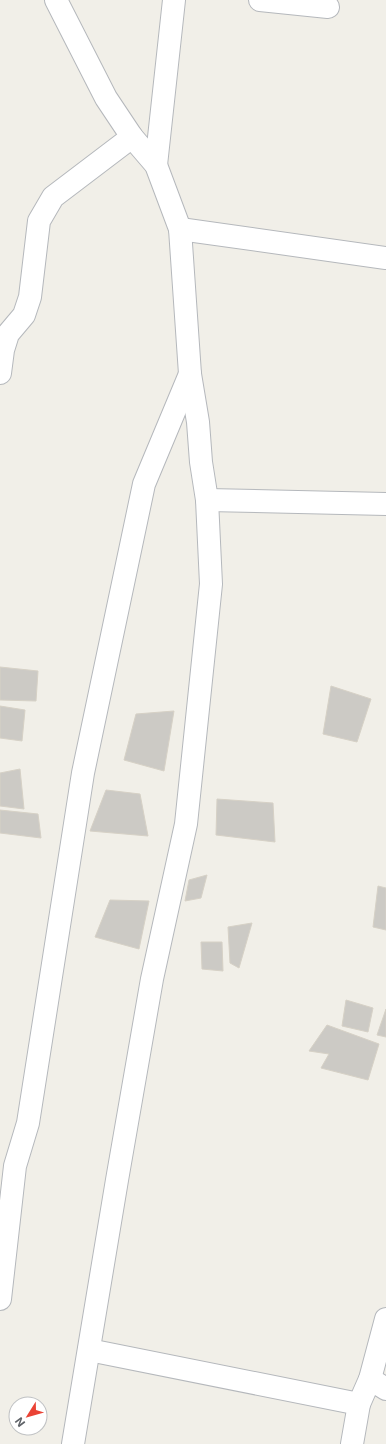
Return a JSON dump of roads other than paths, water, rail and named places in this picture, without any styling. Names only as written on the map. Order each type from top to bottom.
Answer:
[{"type":"street","points":[[56,0],[106,98],[132,137],[156,165],[180,229],[190,374],[198,422],[201,462],[207,500],[210,584],[186,824],[152,979],[118,1173],[74,1444]]},
{"type":"street","points":[[156,165],[174,0]]},
{"type":"street","points":[[260,0],[328,7]]},
{"type":"street","points":[[0,373],[3,350],[8,334],[24,315],[30,297],[39,221],[53,197],[132,137]]},
{"type":"street","points":[[180,229],[386,258]]},
{"type":"street","points":[[0,1299],[8,1166],[28,1123],[83,773],[144,484],[190,374]]},
{"type":"street","points":[[207,500],[386,504]]},
{"type":"street","points":[[352,1444],[359,1404],[378,1384],[386,1319]]},
{"type":"street","points":[[89,1350],[359,1404]]}]
